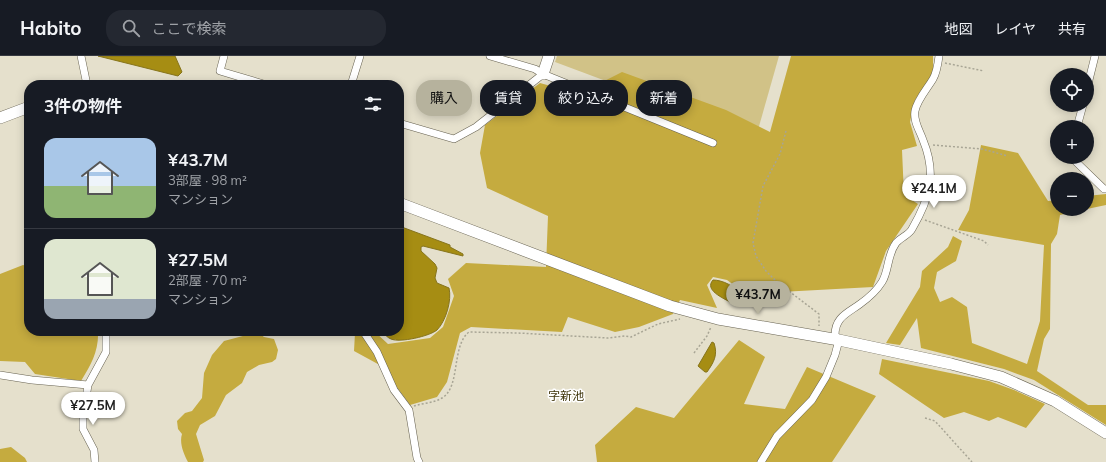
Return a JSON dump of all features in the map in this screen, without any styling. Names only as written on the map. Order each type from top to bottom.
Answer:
[{"type":"street","points":[[81,56],[86,80]]},
{"type":"street","points":[[224,56],[220,72],[249,80]]},
{"type":"street","points":[[353,80],[360,56]]},
{"type":"street","points":[[490,56],[535,69],[543,74],[713,144]]},
{"type":"street","points":[[404,124],[454,139],[476,127],[543,74],[549,56]]},
{"type":"street","points":[[1092,68],[1095,56]]},
{"type":"street","points":[[761,462],[777,436],[812,400],[826,377],[839,340],[835,334],[837,322],[843,315],[861,303],[881,283],[886,274],[889,258],[897,243],[911,231],[925,206],[931,184],[930,162],[925,144],[915,119],[915,111],[933,78],[939,59]]},
{"type":"street","points":[[0,118],[24,109]]},
{"type":"street","points":[[1078,164],[1095,181],[1106,189]]},
{"type":"street","points":[[404,205],[670,306],[718,319],[819,338],[839,340],[951,364],[1001,377],[1055,401],[1106,433]]},
{"type":"street","points":[[95,462],[94,450],[83,429],[83,418],[88,385],[106,352],[106,336]]},
{"type":"street","points":[[366,336],[377,352],[394,390],[409,410],[417,458],[419,462]]},
{"type":"street","points":[[0,375],[32,380],[88,385]]},
{"type":"path","points":[[939,59],[984,72]]},
{"type":"path","points":[[786,131],[780,154],[763,186],[753,243],[756,256],[776,282],[819,314],[819,338]]},
{"type":"path","points":[[925,144],[982,149],[1008,156]]},
{"type":"path","points":[[918,218],[940,227],[984,241],[988,245]]},
{"type":"path","points":[[409,410],[422,403],[441,399],[446,396],[451,386],[463,339],[469,332],[608,338],[625,336],[631,337],[658,324],[683,318]]},
{"type":"path","points":[[694,353],[707,336],[711,325]]},
{"type":"path","points":[[925,418],[935,421],[972,462]]},
{"type":"shaded area","points":[[98,56],[175,56],[182,72],[178,76]]},
{"type":"shaded area","points":[[557,56],[779,56],[756,137],[692,113],[692,80],[636,80],[636,92],[628,89],[628,80],[603,80],[555,62]]},
{"type":"shaded area","points":[[791,56],[933,56],[933,73],[915,100],[910,122],[917,146],[902,150],[904,195],[918,204],[886,251],[873,287],[746,294],[727,280],[713,277],[707,285],[717,308],[680,300],[673,314],[639,327],[615,332],[568,317],[562,332],[471,327],[460,333],[447,382],[437,397],[410,405],[396,386],[387,369],[354,351],[355,336],[379,336],[388,344],[430,338],[443,327],[454,296],[448,279],[466,263],[546,267],[548,216],[487,188],[480,153],[485,125],[497,116],[536,116],[536,86],[540,83],[544,84],[544,116],[628,116],[628,80],[606,80],[622,72],[644,80],[636,80],[636,116],[692,116],[692,98],[726,110],[770,132]]},
{"type":"shaded area","points":[[981,145],[1018,153],[1048,201],[1050,201],[1050,216],[1060,216],[1057,234],[1051,244],[1050,329],[1044,339],[1037,371],[1088,405],[1106,405],[1106,425],[1034,380],[1004,369],[921,348],[917,318],[900,345],[886,343],[920,287],[922,271],[948,247],[953,236],[962,241],[956,261],[937,272],[934,288],[940,302],[952,297],[967,307],[972,343],[1027,364],[1040,321],[1044,245],[958,230],[969,210]]},
{"type":"shaded area","points":[[1106,194],[1106,205],[1094,208],[1094,195]]},
{"type":"shaded area","points":[[404,228],[450,245],[450,247],[463,254],[463,256],[423,246],[421,247],[421,251],[435,264],[437,268],[435,278],[437,283],[449,288],[450,298],[446,316],[437,330],[422,337],[401,340],[386,336],[404,336]]},
{"type":"shaded area","points":[[24,265],[24,336],[98,336],[94,358],[81,381],[35,374],[25,362],[0,361],[0,274]]},
{"type":"shaded area","points":[[713,280],[724,282],[732,286],[739,295],[737,301],[730,302],[719,296],[711,287]]},
{"type":"shaded area","points":[[243,336],[263,336],[274,339],[278,350],[276,359],[272,362],[259,365],[247,372],[242,383],[226,395],[215,416],[200,425],[196,434],[204,460],[203,462],[188,462],[182,449],[182,434],[178,429],[177,421],[185,413],[192,411],[202,398],[204,373],[212,355],[224,341]]},
{"type":"shaded area","points":[[739,340],[765,357],[744,404],[785,409],[807,367],[876,396],[832,462],[597,462],[595,445],[636,407],[674,418]]},
{"type":"shaded area","points":[[712,342],[714,343],[716,351],[715,358],[707,372],[705,372],[698,366]]},
{"type":"shaded area","points":[[882,359],[989,381],[1045,404],[1026,428],[998,417],[989,421],[964,412],[944,418],[879,374]]},
{"type":"shaded area","points":[[11,447],[25,458],[27,462],[0,462],[0,449]]},
{"type":"district","name":"字新池","points":[[566,396]]}]
